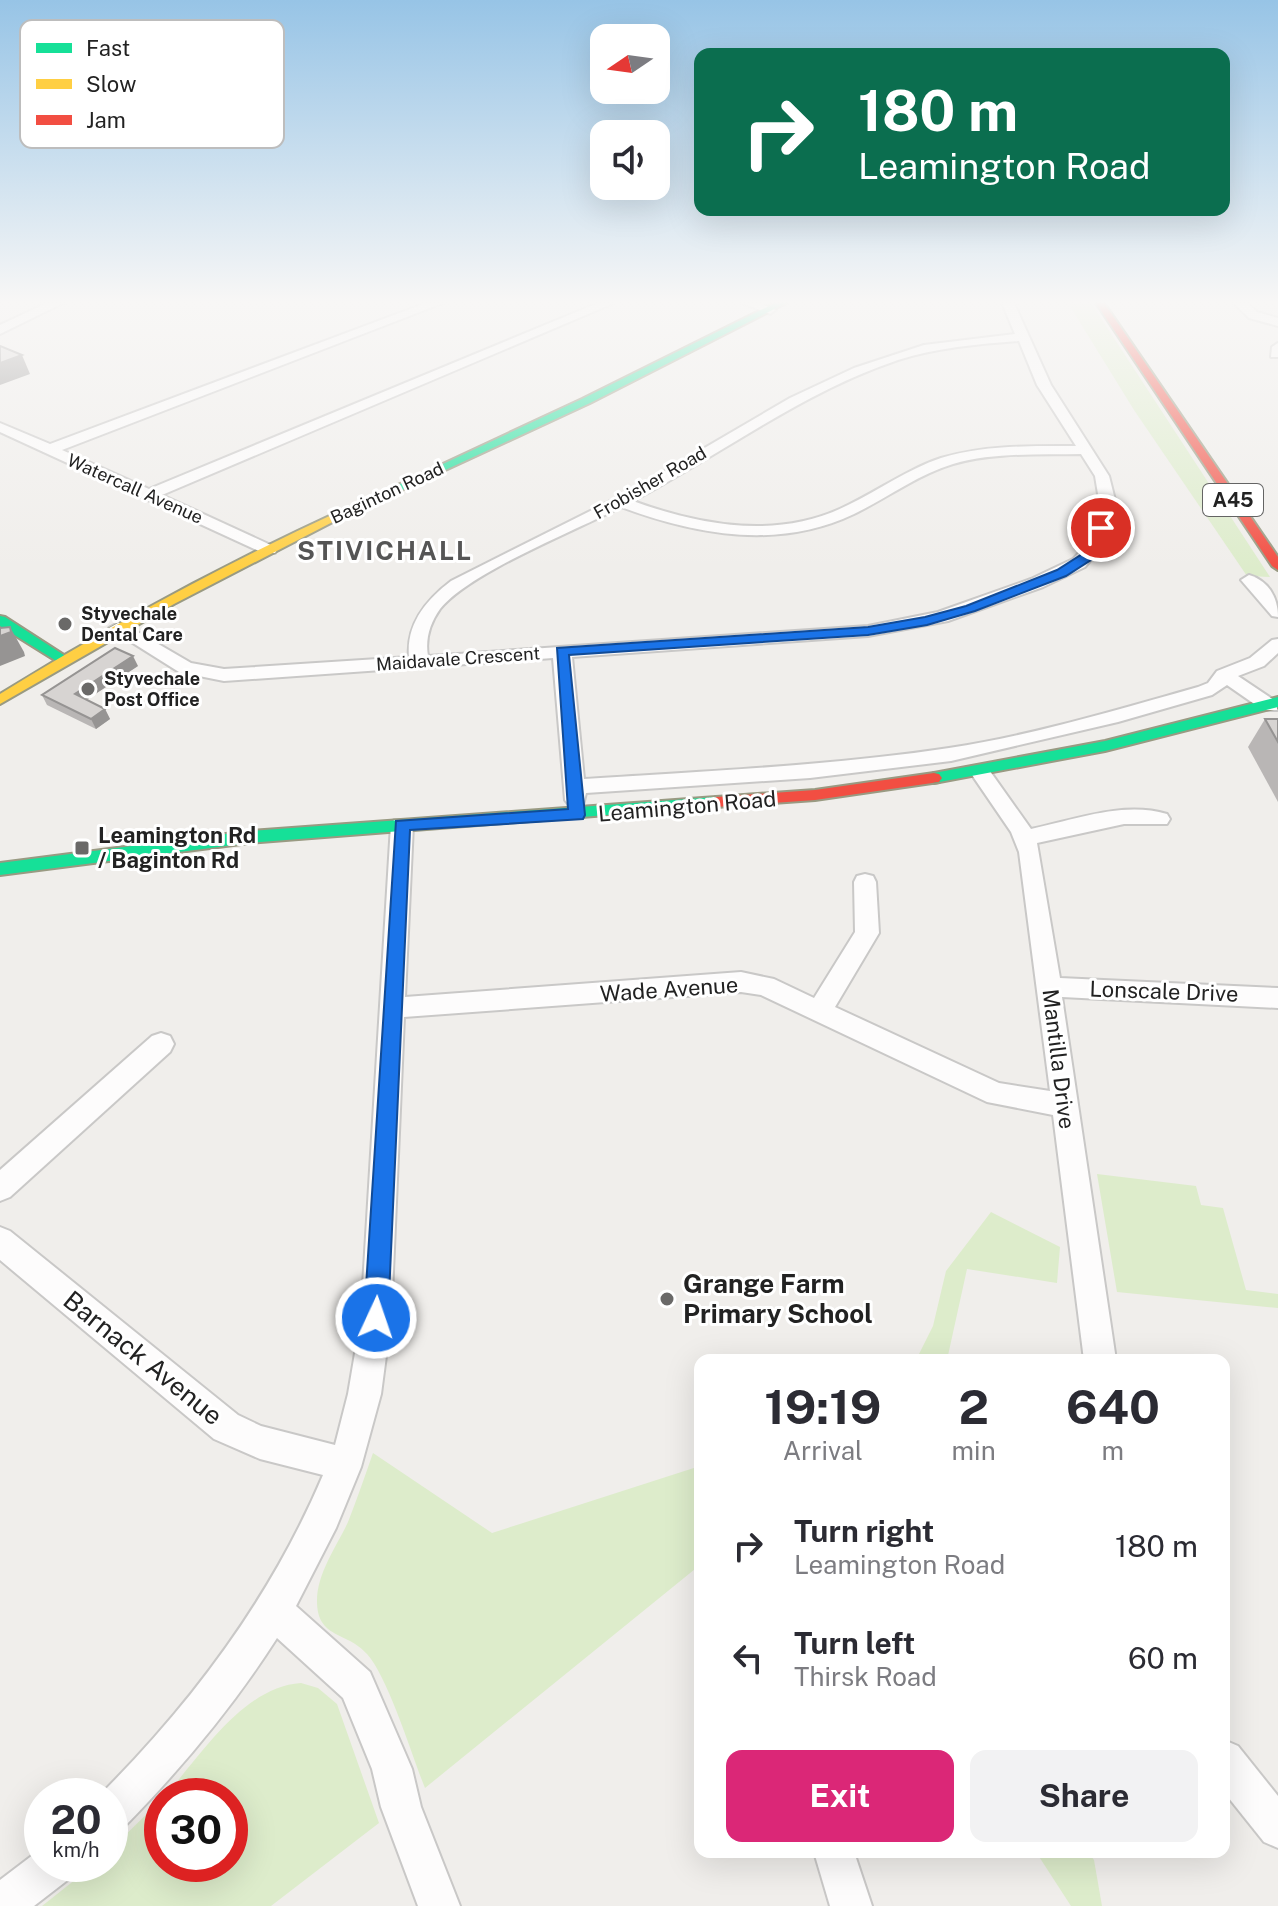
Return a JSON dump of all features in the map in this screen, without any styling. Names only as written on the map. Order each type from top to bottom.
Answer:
[{"type":"main road","name":"Baginton Road","points":[[0,700],[118,628],[269,550],[603,392]]},
{"type":"main road","name":"A45","points":[[1160,392],[1278,566]]},
{"type":"main road","points":[[1181,392],[1217,443]]},
{"type":"main road","points":[[0,620],[63,659]]},
{"type":"main road","name":"Leamington Road","points":[[0,869],[249,837],[815,795],[980,772],[1105,746],[1274,705]]},
{"type":"street","points":[[48,450],[202,392]]},
{"type":"street","points":[[149,495],[395,392]]},
{"type":"street","name":"Frobisher Road","points":[[419,661],[421,626],[431,608],[450,590],[621,502],[738,433],[818,392]]},
{"type":"street","name":"Maidavale Crescent","points":[[118,628],[186,668],[212,675],[882,629],[956,613],[1037,583],[1079,563],[1092,551],[1098,538],[1106,491],[1102,476],[1049,392]]},
{"type":"street","name":"Watercall Avenue","points":[[0,427],[269,550]]},
{"type":"street","points":[[621,502],[694,526],[749,531],[785,528],[840,515],[921,471],[954,459],[998,452],[1087,450]]},
{"type":"street","points":[[1249,580],[1278,612]]},
{"type":"street","name":"Leamington Road","points":[[575,787],[797,772],[951,754],[1090,725],[1205,691],[1215,687],[1224,675],[1257,662],[1278,644]]},
{"type":"street","points":[[562,651],[577,815]]},
{"type":"street","points":[[1224,675],[1274,705]]},
{"type":"street","name":"Mantilla Drive","points":[[980,772],[1026,838],[1050,987],[1099,1354]]},
{"type":"street","points":[[1026,838],[1124,817],[1159,819]]},
{"type":"street","points":[[128,1796],[214,1700],[273,1610],[308,1551],[345,1464],[369,1375],[376,1318],[402,825]]},
{"type":"street","points":[[820,1010],[867,933],[865,882]]},
{"type":"street","name":"Wade Avenue","points":[[393,1008],[741,982],[765,986],[820,1010],[996,1094],[1064,1105]]},
{"type":"street","name":"Lonscale Drive","points":[[1050,987],[1278,998]]},
{"type":"street","points":[[0,1188],[161,1044]]},
{"type":"street","name":"Barnack Avenue","points":[[0,1241],[226,1427],[260,1442],[345,1464]]},
{"type":"street","points":[[273,1610],[357,1685],[392,1769],[401,1807],[439,1906]]},
{"type":"street","points":[[1230,1768],[1278,1828]]},
{"type":"street","points":[[836,1858],[851,1906]]},
{"type":"street","points":[[1,1906],[31,1882]]},
{"type":"green space","points":[[1123,392],[1149,392],[1270,577],[1247,576]]},
{"type":"green space","points":[[1097,1174],[1196,1186],[1201,1205],[1223,1208],[1246,1290],[1278,1294],[1278,1308],[1117,1292]]},
{"type":"green space","points":[[991,1212],[1060,1247],[1057,1283],[967,1269],[948,1354],[919,1354],[933,1326],[946,1271]]},
{"type":"green space","points":[[373,1453],[492,1533],[694,1468],[694,1570],[425,1788],[375,1665],[359,1647],[328,1628],[318,1613],[320,1580],[348,1522]]},
{"type":"green space","points":[[301,1683],[318,1688],[337,1704],[379,1823],[271,1906],[42,1906],[72,1882],[128,1882],[128,1832],[144,1817],[144,1882],[248,1882],[248,1778],[180,1778],[242,1710],[280,1687]]},
{"type":"green space","points":[[1040,1858],[1094,1860],[1102,1906],[1071,1906]]},
{"type":"building","points":[[10,627],[11,632],[0,636],[0,628]]},
{"type":"building","points":[[115,648],[133,656],[75,694],[105,709],[91,719],[42,695]]},
{"type":"building","points":[[1265,719],[1278,719],[1278,742]]},
{"type":"traffic: fast","points":[[344,513],[604,392]]},
{"type":"traffic: fast","points":[[0,620],[63,659]]},
{"type":"traffic: fast","points":[[934,778],[1105,746],[1278,702]]},
{"type":"traffic: fast","points":[[0,869],[249,837],[716,802]]},
{"type":"traffic: slow","points":[[0,700],[169,601],[344,513]]},
{"type":"traffic: jam","points":[[1160,392],[1278,566]]},
{"type":"traffic: jam","points":[[716,802],[815,795],[934,778]]},
{"type":"place","name":"Styvechale Dental Care","points":[[65,624]]},
{"type":"place","name":"Styvechale Post Office","points":[[88,689]]},
{"type":"place","name":"Leamington Rd / Baginton Rd","points":[[82,848]]},
{"type":"place","name":"Grange Farm Primary School","points":[[667,1299]]},
{"type":"district","name":"STIVICHALL","points":[[385,551]]},
{"type":"route","points":[[376,1318],[402,825],[577,815],[562,651],[868,631],[927,621],[970,609],[1062,573],[1092,551],[1101,528]]}]
